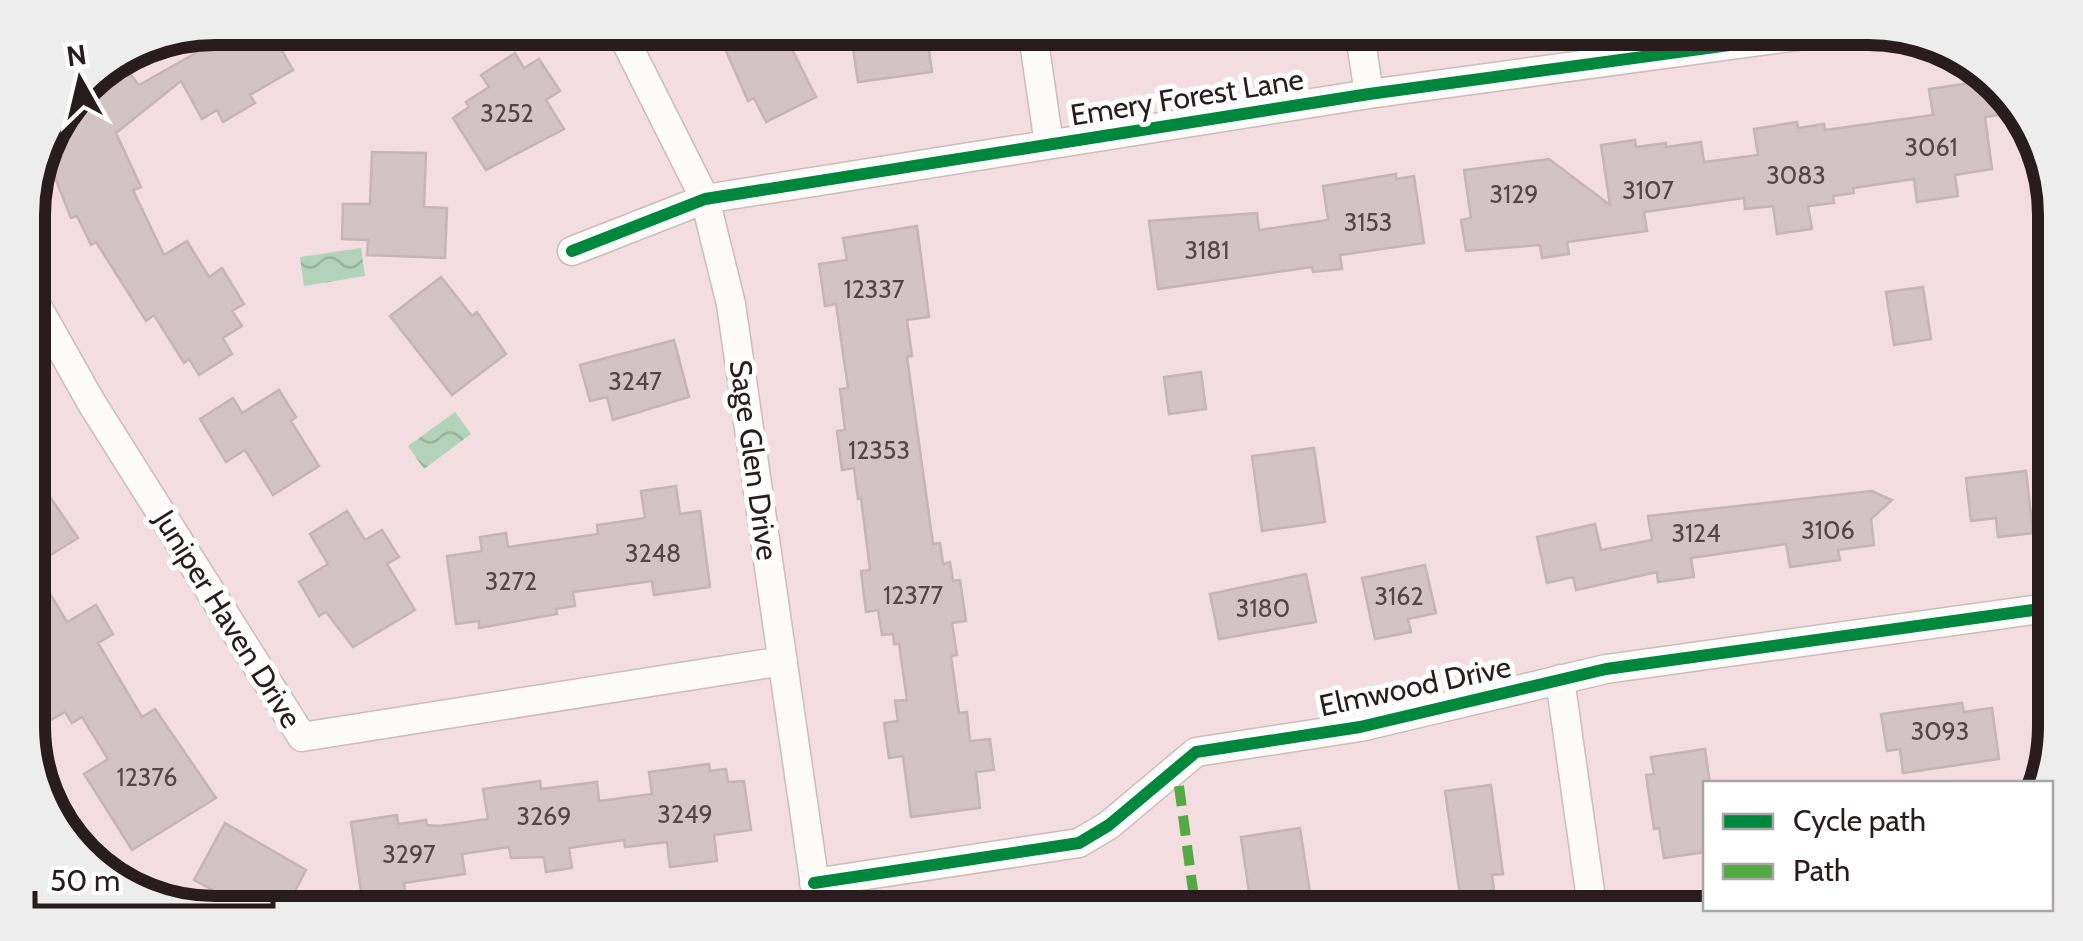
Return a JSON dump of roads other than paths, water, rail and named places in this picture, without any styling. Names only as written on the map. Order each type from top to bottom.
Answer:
[{"type":"street","name":"Sage Glen Drive","points":[[627,45],[706,199],[731,304],[816,896]]},
{"type":"street","points":[[1034,45],[1048,144]]},
{"type":"street","points":[[1362,45],[1369,94]]},
{"type":"street","name":"Emery Forest Lane","points":[[572,251],[706,199],[1369,94],[1731,45]]},
{"type":"street","name":"Juniper Haven Drive","points":[[45,320],[92,402],[302,737],[783,661]]},
{"type":"street","name":"Elmwood Drive","points":[[814,883],[1078,843],[1110,825],[1196,752],[1460,707],[1560,679],[2038,609]]},
{"type":"street","points":[[1560,679],[1591,896]]},
{"type":"water","points":[[361,248],[365,276],[304,286],[300,257]]},
{"type":"water","points":[[455,412],[471,434],[424,469],[408,446]]}]
